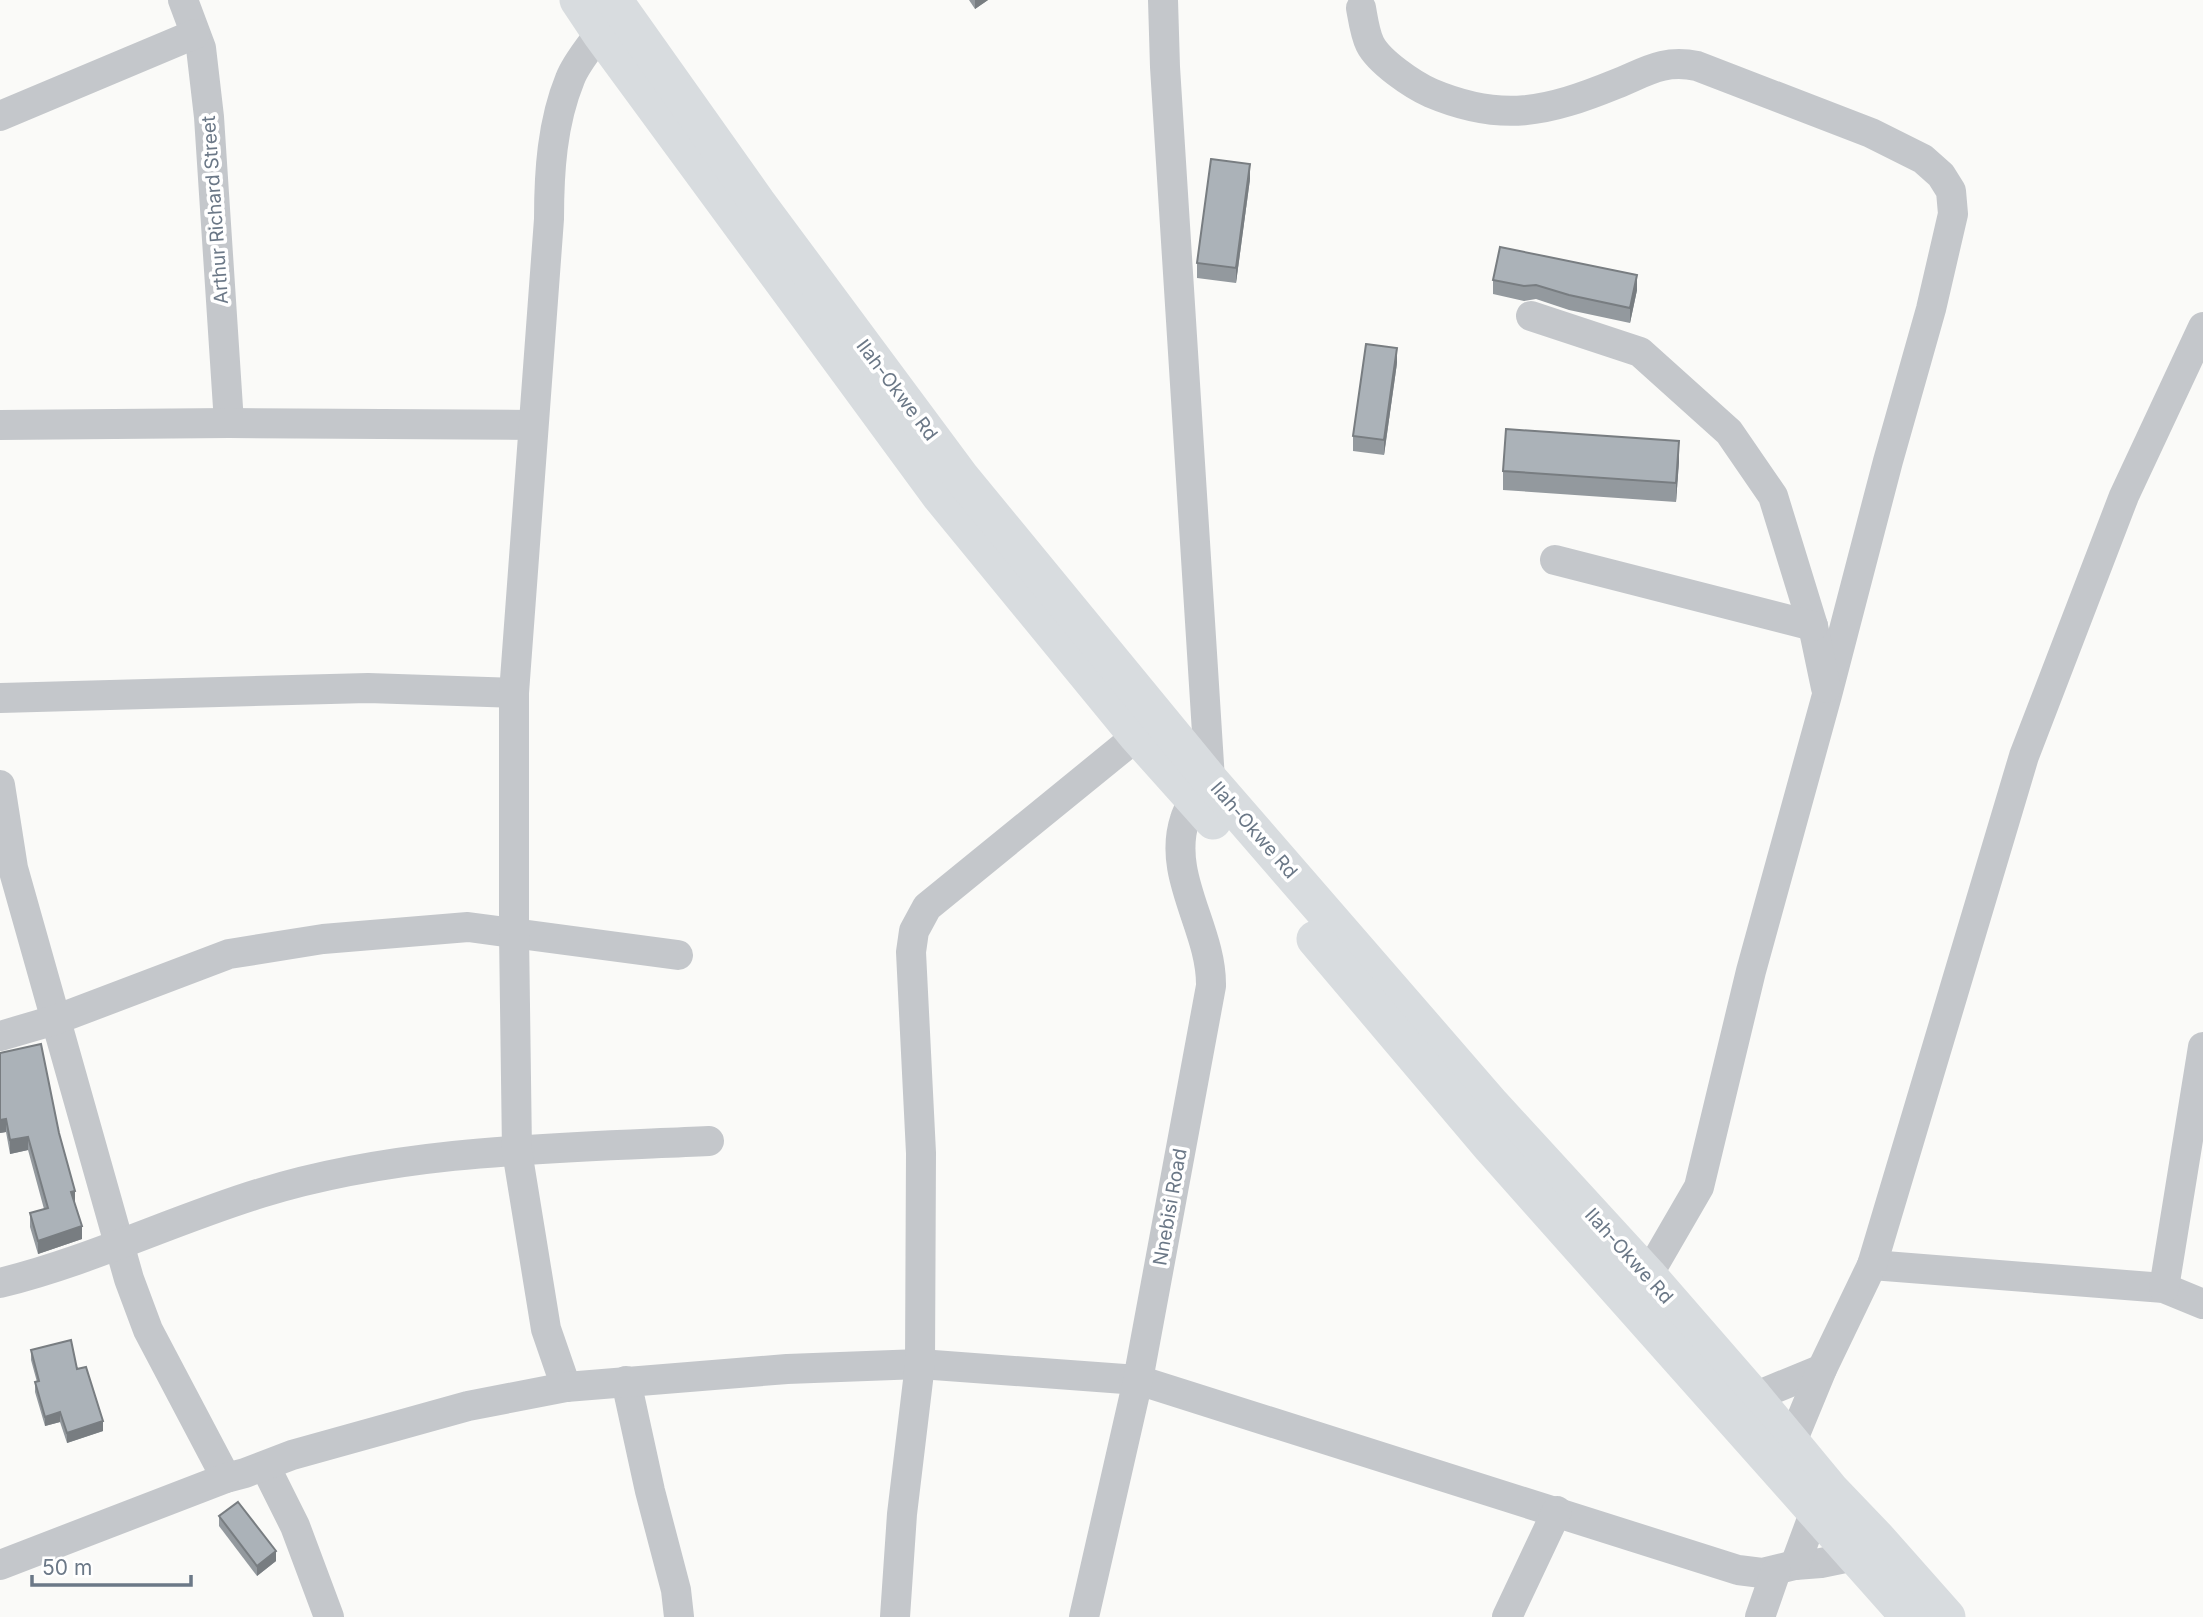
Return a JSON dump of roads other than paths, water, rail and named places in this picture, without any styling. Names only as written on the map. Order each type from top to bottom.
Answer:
[{"type":"main road","points":[[578,0],[607,16],[940,496],[1136,736],[1202,790],[1491,1147],[1866,1547],[1947,1617]]},
{"type":"main road","name":"Ilah-Okwe Rd","points":[[607,16],[757,202],[961,477],[1202,790],[1648,1275],[1754,1397],[1791,1444],[1823,1500]]},
{"type":"main road","points":[[1866,1547],[1909,1617]]},
{"type":"street","name":"Arthur Richard Street","points":[[183,0],[201,48],[209,117],[229,423]]},
{"type":"street","points":[[1163,0],[1202,790]]},
{"type":"street","points":[[1361,8],[1369,43],[1376,54],[1415,86],[1449,101],[1506,112],[1538,110],[1587,95],[1660,65],[1680,62],[1697,66],[1871,133],[1923,159],[1941,175],[1951,191],[1953,214],[1931,309],[1751,971],[1699,1186],[1648,1275]]},
{"type":"street","points":[[566,1387],[546,1329],[517,1151],[514,693],[549,219],[549,174],[556,127],[570,76],[607,16]]},
{"type":"street","points":[[0,116],[195,34]]},
{"type":"street","points":[[1531,316],[1640,352],[1729,432],[1773,496],[1814,626],[1827,695]]},
{"type":"street","points":[[1791,1444],[1822,1368],[1871,1265],[2024,756],[2123,496],[2203,327]]},
{"type":"street","points":[[0,425],[533,425]]},
{"type":"street","points":[[1555,560],[1814,626]]},
{"type":"street","points":[[0,698],[369,688],[514,693]]},
{"type":"street","points":[[895,1617],[902,1514],[920,1364],[921,1153],[911,952],[914,931],[927,907],[1136,736]]},
{"type":"street","points":[[0,785],[7,870],[55,1020],[128,1279],[148,1330],[226,1478]]},
{"type":"street","name":"Nnebisi Road","points":[[1084,1617],[1138,1380],[1211,986],[1208,954],[1180,860],[1180,839],[1185,819],[1202,790]]},
{"type":"street","points":[[0,1036],[55,1020],[229,954],[323,939],[468,927],[678,955]]},
{"type":"street","points":[[2164,1288],[2203,1046]]},
{"type":"street","points":[[0,1283],[39,1273],[262,1193],[373,1166],[517,1151],[709,1141]]},
{"type":"street","points":[[1871,1265],[2164,1288],[2203,1304]]},
{"type":"street","points":[[0,1565],[292,1455],[468,1406],[566,1387],[626,1381],[787,1369],[920,1364],[1138,1380],[1738,1570],[1762,1573],[1821,1563],[1866,1547]]},
{"type":"street","points":[[1754,1397],[1822,1368]]},
{"type":"street","points":[[626,1381],[676,1590],[679,1617]]},
{"type":"street","points":[[265,1466],[295,1526],[330,1617]]},
{"type":"street","points":[[1760,1617],[1823,1500]]},
{"type":"street","points":[[1507,1617],[1556,1511]]}]
